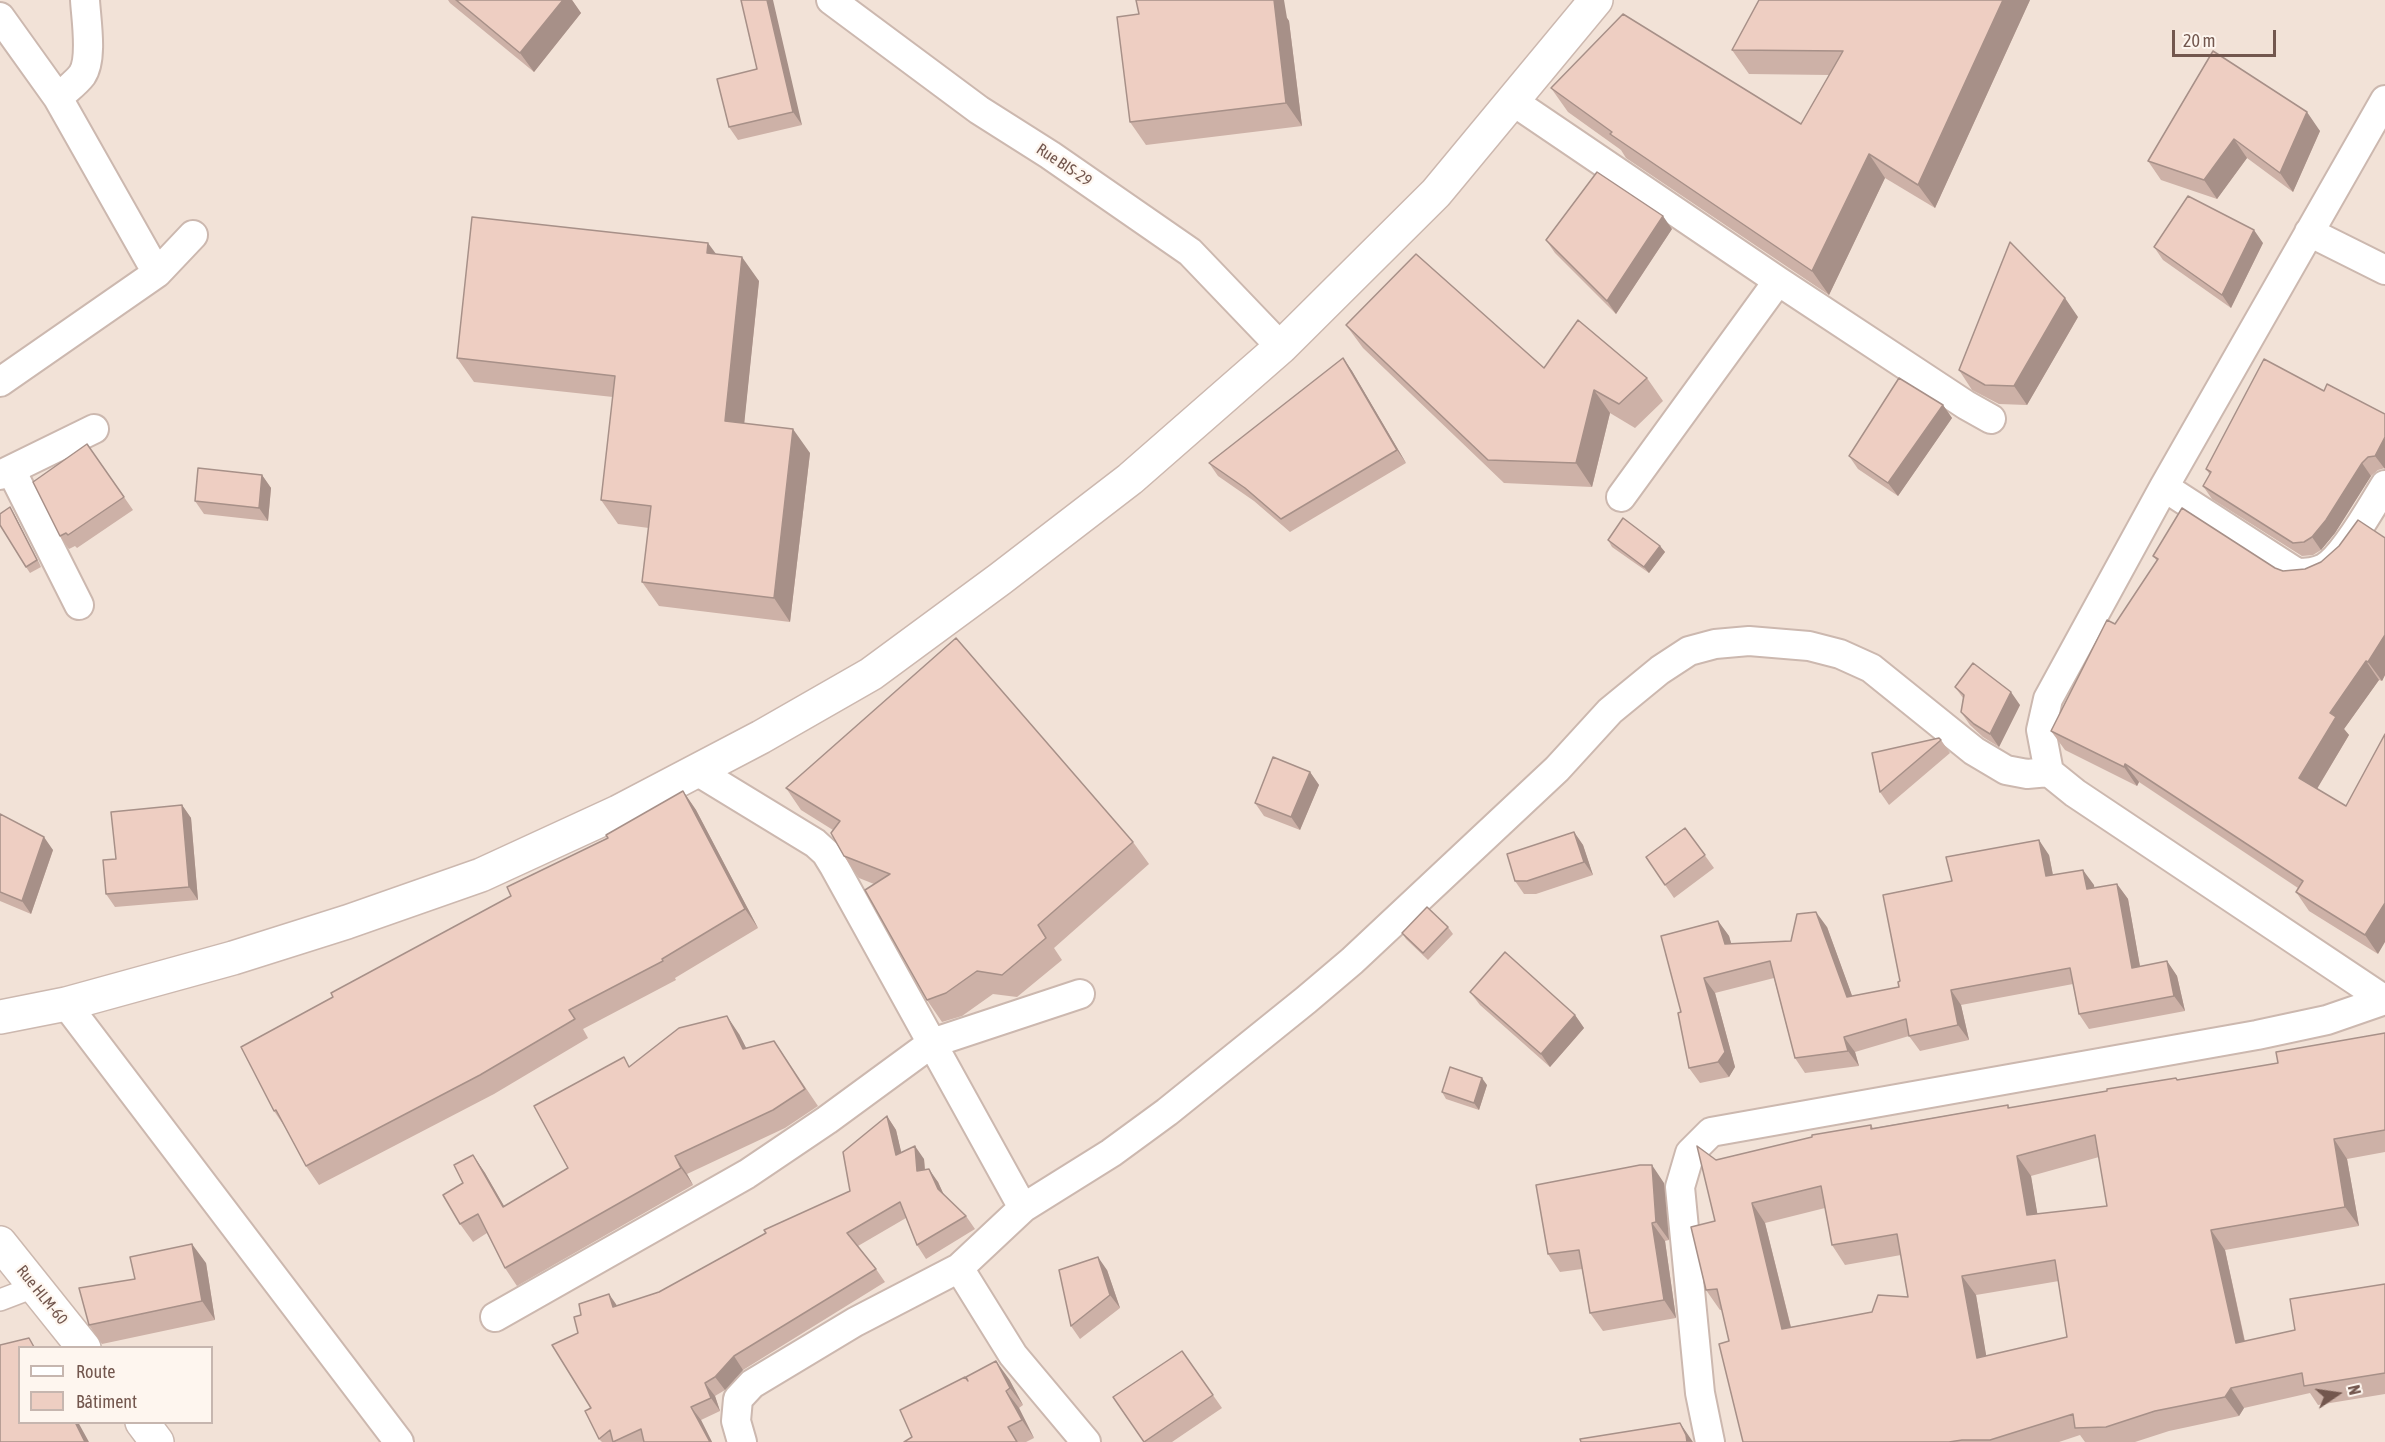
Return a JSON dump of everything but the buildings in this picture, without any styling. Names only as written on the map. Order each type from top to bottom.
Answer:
[{"type":"street","points":[[58,98],[82,74],[87,64],[85,0]]},
{"type":"street","name":"Rue BIS-29","points":[[831,0],[979,110],[1050,155],[1190,252],[1281,347]]},
{"type":"street","points":[[0,1017],[66,1004],[233,958],[347,922],[481,875],[618,812],[761,737],[871,674],[1000,579],[1130,478],[1281,347],[1436,193],[1514,102],[1596,0]]},
{"type":"street","points":[[0,17],[58,98],[157,273]]},
{"type":"street","points":[[2385,100],[2164,487],[2048,699],[2041,730],[2049,772],[2075,794],[2385,1000]]},
{"type":"street","points":[[1514,102],[1778,281],[1990,419]]},
{"type":"street","points":[[2309,232],[2385,270]]},
{"type":"street","points":[[3,374],[157,273],[193,235]]},
{"type":"street","points":[[1621,497],[1778,281]]},
{"type":"street","points":[[79,605],[5,473],[94,429]]},
{"type":"street","points":[[2164,487],[2297,573],[2325,568],[2337,557],[2385,485]]},
{"type":"street","points":[[742,1442],[736,1421],[738,1399],[752,1384],[855,1322],[959,1268],[1023,1208],[1111,1153],[1158,1119],[1352,961],[1557,769],[1610,711],[1660,670],[1689,651],[1715,644],[1749,641],[1809,646],[1840,654],[1871,668],[1974,751],[2006,770],[2027,774],[2049,772]]},
{"type":"street","points":[[697,771],[815,843],[826,853],[1023,1208]]},
{"type":"street","points":[[495,1317],[747,1174],[827,1120],[932,1043],[1080,994]]},
{"type":"street","points":[[1710,1442],[1700,1393],[1680,1187],[1690,1153],[1711,1132],[2257,1035],[2327,1020],[2385,1000]]},
{"type":"street","points":[[66,1004],[399,1442]]},
{"type":"street","name":"Rue HLM-60","points":[[0,1243],[83,1346]]},
{"type":"street","points":[[959,1268],[1013,1355],[1086,1442]]},
{"type":"street","points":[[0,1300],[34,1287]]},
{"type":"street","points":[[144,1424],[157,1442]]},
{"type":"shaded area","points":[[0,0],[2385,0],[2385,1442],[0,1442]]}]
